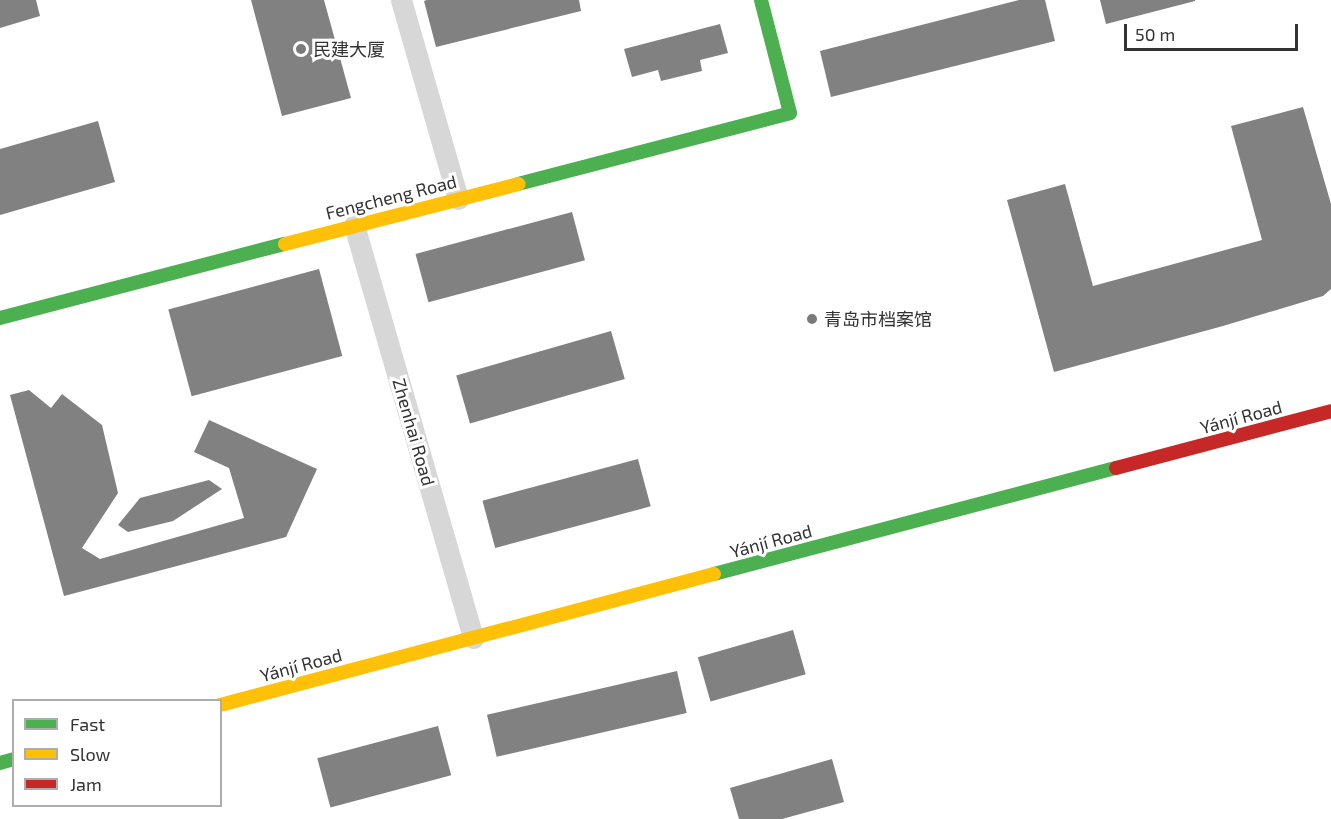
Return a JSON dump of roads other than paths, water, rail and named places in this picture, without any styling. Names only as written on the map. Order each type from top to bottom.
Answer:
[{"type":"main road","name":"Fengcheng Road","points":[[0,318],[790,113],[761,0]]},
{"type":"main road","name":"Yánjí Road","points":[[222,704],[1331,411]]},
{"type":"street","points":[[401,0],[458,199]]},
{"type":"street","name":"Zhenhai Road","points":[[354,225],[473,638]]},
{"type":"place","name":"民建大厦","points":[[301,49]]},
{"type":"place","name":"青岛市档案馆","points":[[812,319]]}]
